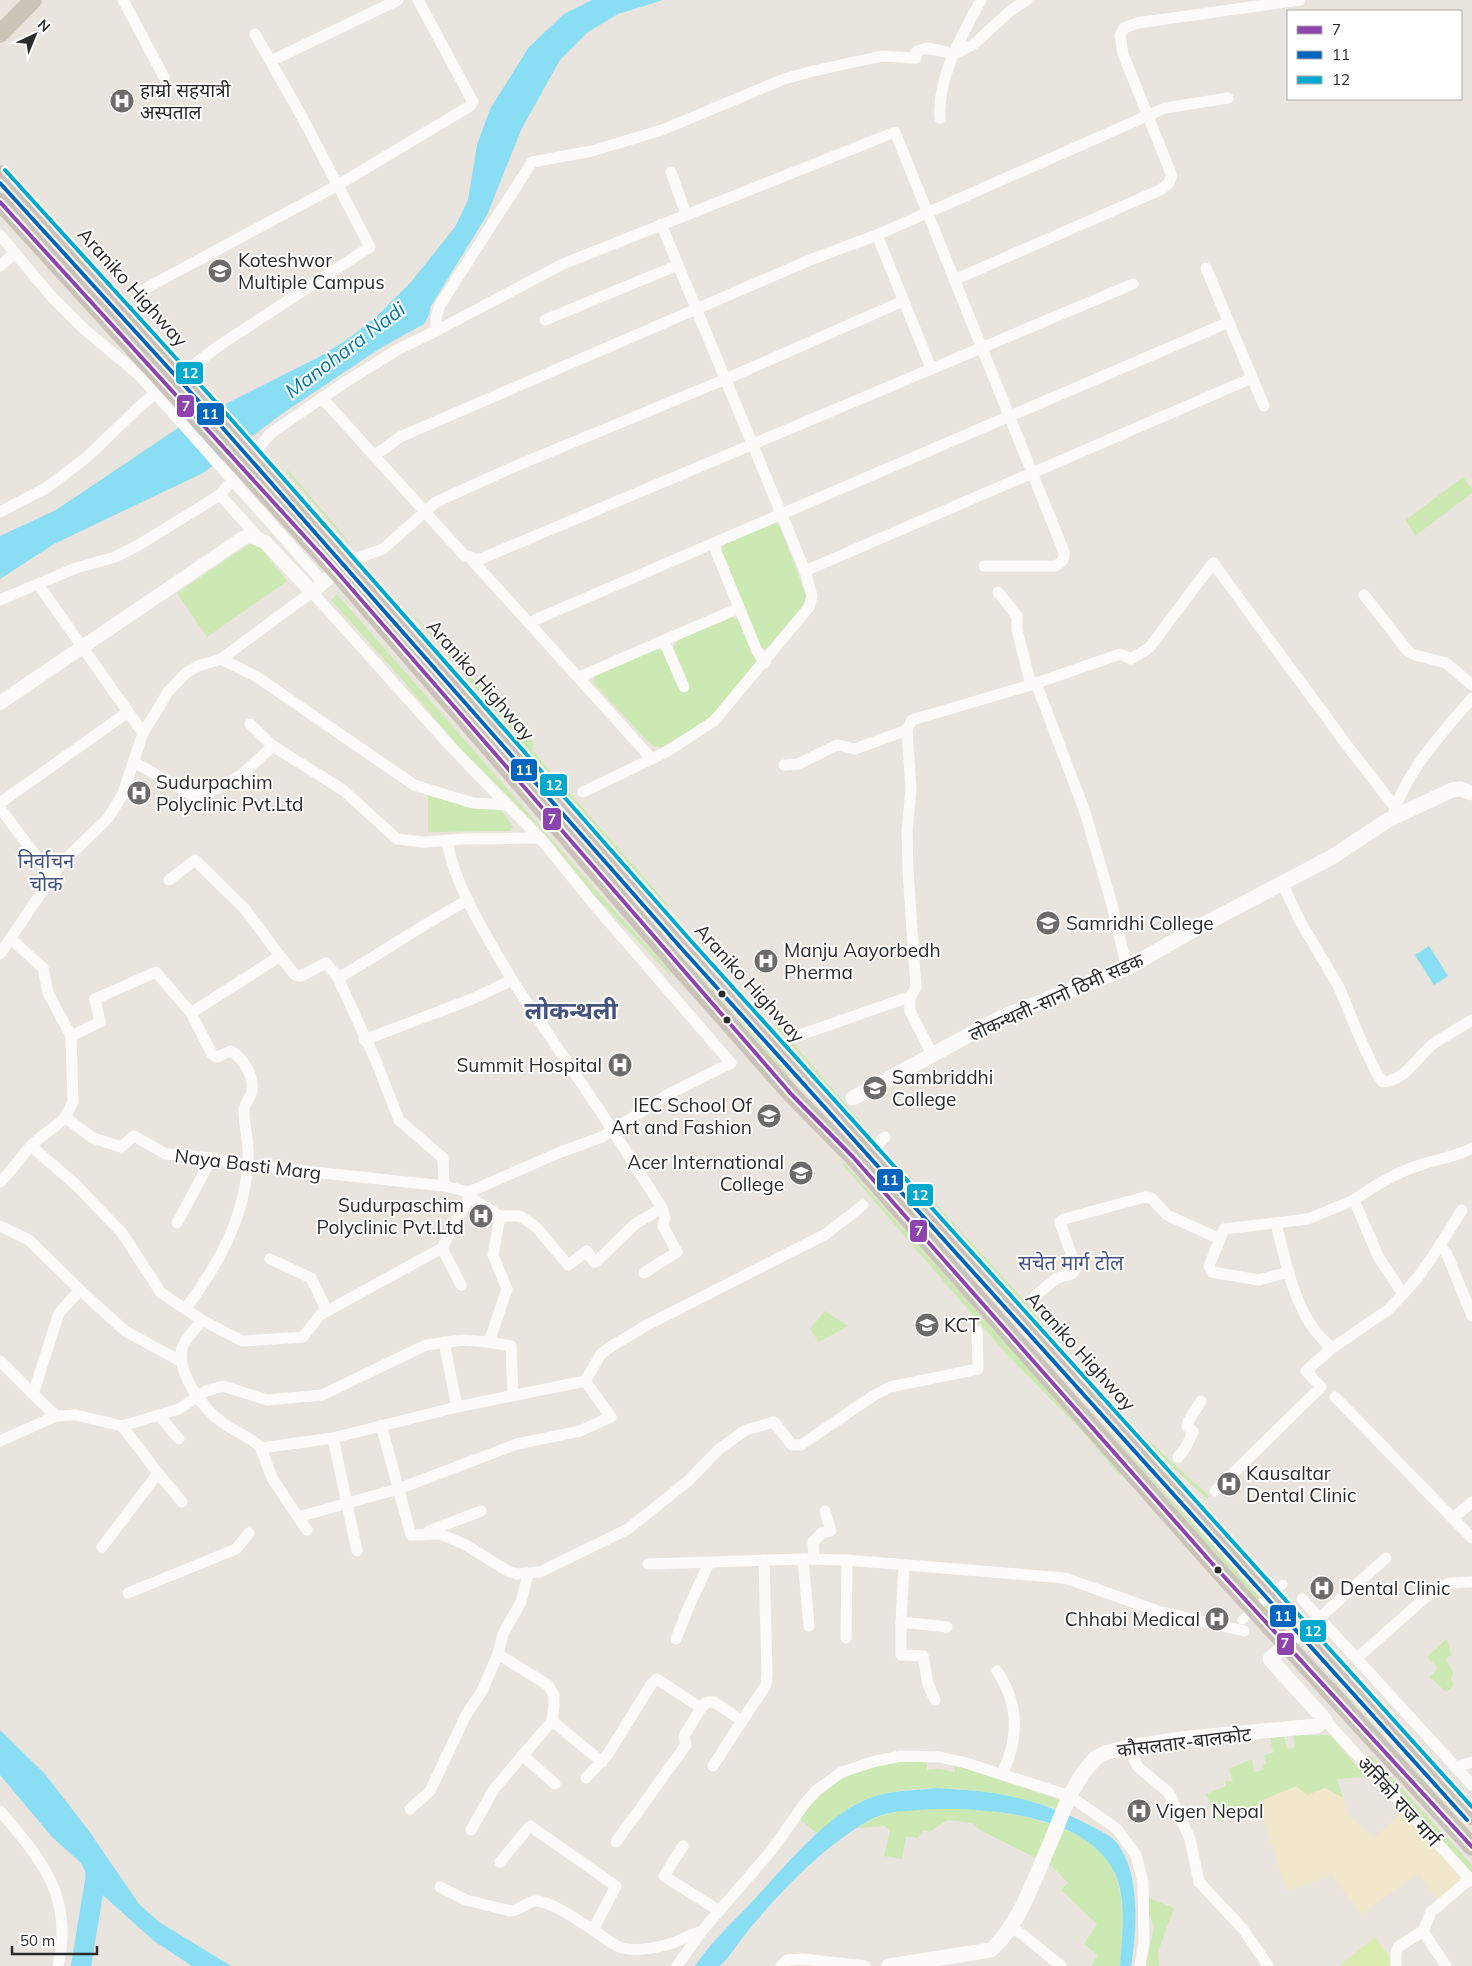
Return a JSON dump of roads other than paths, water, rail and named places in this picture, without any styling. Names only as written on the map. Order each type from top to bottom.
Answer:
[{"type":"highway","name":"Araniko Highway","points":[[0,174],[271,471],[336,572],[598,876],[792,1095],[853,1157],[1218,1570],[1288,1644],[1472,1847]]},
{"type":"highway","name":"Araniko Highway","points":[[0,202],[137,355],[145,376],[251,490],[336,572],[572,817],[1472,1816]]},
{"type":"highway","points":[[853,1157],[870,1150]]},
{"type":"main road","points":[[0,34],[32,0]]},
{"type":"main road","name":"लोकन्थली-सानो ठिमी सडक","points":[[853,1098],[1002,1017],[1127,968],[1197,928],[1332,857],[1388,820],[1452,790],[1461,789],[1472,793]]},
{"type":"main road","points":[[1304,1629],[1270,1659],[1325,1720]]},
{"type":"main road","name":"कौसलतार-बालकोट","points":[[889,1966],[991,1950],[1011,1927],[1038,1872],[1077,1782],[1103,1753],[1132,1747],[1317,1726],[1325,1720]]},
{"type":"street","points":[[123,0],[164,77]]},
{"type":"street","points":[[271,61],[398,0]]},
{"type":"street","points":[[139,292],[338,185],[470,106],[473,102],[418,0]]},
{"type":"street","points":[[940,118],[940,98],[955,54],[963,32],[981,0]]},
{"type":"street","points":[[436,331],[436,318],[440,305],[532,162],[592,151],[662,130],[784,79],[814,71],[882,56],[916,58],[917,51],[927,48],[955,54],[974,44],[1010,11],[1027,0]]},
{"type":"street","points":[[954,280],[1160,190],[1168,184],[1172,176],[1123,54],[1120,35],[1124,28],[1138,23],[1300,0]]},
{"type":"street","points":[[0,512],[46,488],[87,457],[142,404],[220,345],[370,247],[255,34]]},
{"type":"street","points":[[374,456],[400,437],[810,260],[877,235],[1149,117],[1165,108],[1228,98]]},
{"type":"street","points":[[0,600],[76,568],[115,557],[138,546],[220,495],[271,433],[397,350],[563,264],[894,132],[1033,474],[1064,557],[1055,566],[984,566]]},
{"type":"street","points":[[671,172],[686,214]]},
{"type":"street","points":[[584,792],[652,760],[700,732],[714,721],[765,662],[811,603],[812,596],[804,571],[661,224]]},
{"type":"street","points":[[0,235],[82,328],[145,376]]},
{"type":"street","points":[[877,235],[931,368]]},
{"type":"street","points":[[0,266],[15,254]]},
{"type":"street","points":[[545,320],[678,265]]},
{"type":"street","points":[[1206,268],[1264,406]]},
{"type":"street","points":[[472,560],[482,559],[1134,284]]},
{"type":"street","points":[[0,954],[51,876],[108,818],[122,796],[144,733],[168,692],[186,673],[198,666],[221,659],[336,572],[384,549],[436,502],[512,468],[726,379],[903,301]]},
{"type":"street","points":[[530,622],[1009,414],[1229,322]]},
{"type":"street","points":[[804,571],[1033,474],[1252,378]]},
{"type":"street","points":[[322,398],[464,556],[472,560],[530,622],[652,760]]},
{"type":"street","points":[[220,495],[249,525],[258,538]]},
{"type":"street","points":[[0,703],[235,543],[250,536],[258,538],[265,542],[312,592],[452,748],[540,838],[597,908],[731,1063],[667,1095],[602,1137],[558,1153],[469,1195],[442,1248],[320,1315],[303,1337],[242,1340],[202,1320],[161,1294],[122,1233],[76,1185],[31,1146]]},
{"type":"street","points":[[713,544],[757,651],[765,662]]},
{"type":"street","points":[[932,1054],[910,1010],[910,997],[916,988],[908,870],[911,789],[907,730],[912,720],[1034,684],[1120,654],[1131,660],[1137,657],[1149,648],[1213,563],[1349,748],[1396,807]]},
{"type":"street","points":[[38,584],[144,733]]},
{"type":"street","points":[[998,592],[1017,616],[1018,630],[1034,684],[1085,812],[1112,905],[1127,968]]},
{"type":"street","points":[[1364,595],[1408,651],[1415,655],[1446,663],[1472,685]]},
{"type":"street","points":[[580,677],[739,608]]},
{"type":"street","points":[[664,641],[684,687]]},
{"type":"street","points":[[221,659],[256,678],[414,785],[472,803],[508,805]]},
{"type":"street","points":[[1388,820],[1436,739],[1472,698]]},
{"type":"street","points":[[0,803],[128,712]]},
{"type":"street","points":[[250,724],[273,746],[343,790],[397,839],[447,842],[464,839],[540,838]]},
{"type":"street","points":[[784,765],[798,764],[837,745],[855,749],[907,730]]},
{"type":"street","points":[[134,762],[197,798],[240,776],[273,746]]},
{"type":"street","points":[[0,808],[51,876]]},
{"type":"street","points":[[447,842],[451,862],[468,900],[512,980],[613,1130],[662,1208],[665,1218],[662,1226],[677,1252],[644,1273]]},
{"type":"street","points":[[169,880],[195,860],[245,909],[295,975],[301,976],[326,964],[338,978],[364,1040],[376,1061],[399,1120],[443,1158],[444,1186]]},
{"type":"street","points":[[1282,883],[1300,920],[1340,987],[1359,1036],[1376,1072],[1383,1082],[1391,1082],[1403,1074],[1427,1049],[1472,1020]]},
{"type":"street","points":[[338,978],[385,951],[432,919],[468,900]]},
{"type":"street","points":[[0,1182],[31,1146],[46,1132],[56,1128],[65,1117],[73,1102],[71,1036],[48,993],[43,968],[11,939]]},
{"type":"street","points":[[191,1013],[280,956]]},
{"type":"street","points":[[71,1036],[100,1022],[95,999],[156,972],[191,1013],[212,1054],[217,1057],[231,1052],[240,1059],[249,1073],[252,1083],[251,1092],[244,1109],[249,1149],[242,1206],[212,1271],[185,1309]]},
{"type":"street","points":[[364,1040],[472,999],[512,980]]},
{"type":"street","points":[[800,1035],[910,997]]},
{"type":"street","name":"Naya Basti Marg","points":[[65,1117],[93,1138],[121,1147],[134,1136],[166,1154],[212,1158],[248,1166],[444,1186],[469,1195],[500,1216]]},
{"type":"street","points":[[870,1150],[885,1136]]},
{"type":"street","points":[[1289,1272],[1259,1280],[1212,1272],[1209,1266],[1224,1229],[1308,1219],[1354,1200],[1380,1181],[1421,1164],[1461,1154],[1472,1148]]},
{"type":"street","points":[[177,1223],[212,1158]]},
{"type":"street","points":[[1035,1296],[1057,1278],[1072,1274],[1076,1268],[1060,1222],[1064,1219],[1145,1197],[1151,1198],[1167,1215],[1220,1239]]},
{"type":"street","points":[[1354,1200],[1378,1256],[1403,1294]]},
{"type":"street","points":[[261,1448],[332,1438],[457,1407],[585,1381],[601,1354],[612,1346],[647,1325],[826,1234],[864,1205]]},
{"type":"street","points":[[489,1342],[507,1289],[493,1255],[500,1216],[520,1216],[536,1227],[568,1265],[586,1252],[594,1262],[597,1261],[634,1224],[662,1208]]},
{"type":"street","points":[[1215,1491],[1321,1387],[1306,1372],[1331,1349],[1389,1309],[1419,1276],[1462,1210]]},
{"type":"street","points":[[1276,1224],[1289,1272],[1313,1328],[1331,1349]]},
{"type":"street","points":[[0,1226],[28,1240],[125,1331],[182,1362]]},
{"type":"street","points":[[1440,1245],[1447,1254],[1472,1316]]},
{"type":"street","points":[[442,1248],[461,1285]]},
{"type":"street","points":[[270,1259],[311,1278],[327,1311]]},
{"type":"street","points":[[33,1394],[59,1313],[80,1290]]},
{"type":"street","points":[[202,1320],[185,1342],[182,1350],[182,1362],[186,1377],[198,1397],[224,1424],[247,1435],[261,1448],[272,1478],[307,1530]]},
{"type":"street","points":[[381,1425],[408,1530],[411,1535],[440,1534],[464,1544],[503,1568],[517,1574],[528,1574],[540,1572],[628,1529],[688,1481],[719,1448],[746,1430],[774,1422],[792,1445],[801,1446],[873,1396],[890,1387],[978,1369],[977,1331]]},
{"type":"street","points":[[0,1441],[56,1416],[76,1415],[122,1426],[179,1409],[212,1388],[223,1386],[267,1400],[322,1395],[426,1345],[462,1340],[511,1346],[513,1396]]},
{"type":"street","points":[[444,1342],[457,1407]]},
{"type":"street","points":[[0,1360],[56,1416]]},
{"type":"street","points":[[298,1517],[398,1489],[517,1444],[580,1431],[611,1416],[585,1381]]},
{"type":"street","points":[[1335,1397],[1472,1538]]},
{"type":"street","points":[[1178,1457],[1186,1448],[1193,1432],[1187,1426],[1188,1422],[1201,1400]]},
{"type":"street","points":[[159,1415],[179,1439]]},
{"type":"street","points":[[122,1426],[182,1502]]},
{"type":"street","points":[[332,1438],[349,1504],[357,1551]]},
{"type":"street","points":[[102,1546],[158,1473]]},
{"type":"street","points":[[1453,1518],[1472,1502]]},
{"type":"street","points":[[416,1536],[481,1511]]},
{"type":"street","points":[[809,1626],[809,1559],[813,1542],[822,1533],[831,1531],[825,1511]]},
{"type":"street","points":[[128,1593],[236,1549],[249,1533]]},
{"type":"street","points":[[1304,1629],[1320,1620],[1386,1558]]},
{"type":"street","points":[[648,1564],[809,1559],[847,1560],[1066,1578],[1158,1611],[1243,1626],[1283,1584]]},
{"type":"street","points":[[713,1766],[766,1685],[764,1560]]},
{"type":"street","points":[[846,1638],[847,1560]]},
{"type":"street","points":[[676,1639],[689,1606],[710,1563]]},
{"type":"street","points":[[904,1566],[901,1655],[923,1656],[928,1684],[935,1700]]},
{"type":"street","points":[[410,1809],[430,1791],[466,1715],[482,1692],[498,1654],[503,1634],[521,1602],[528,1574]]},
{"type":"street","points":[[1356,1659],[1434,1590],[1450,1583],[1472,1582]]},
{"type":"street","points":[[1302,1599],[1472,1785]]},
{"type":"street","points":[[901,1622],[947,1627]]},
{"type":"street","points":[[471,1830],[494,1790],[552,1721],[554,1705],[551,1689],[536,1676],[498,1654]]},
{"type":"street","points":[[997,1672],[1008,1692],[1015,1729],[1014,1746],[1002,1774]]},
{"type":"street","points":[[586,1778],[602,1762],[652,1683],[657,1679],[702,1708]]},
{"type":"street","points":[[616,1842],[686,1745],[684,1736],[707,1702],[714,1702],[742,1721]]},
{"type":"street","name":"अर्निको राज मार्ग","points":[[1325,1720],[1471,1880]]},
{"type":"street","points":[[552,1721],[602,1762]]},
{"type":"street","points":[[1132,1747],[1133,1757],[1138,1767],[1168,1792],[1172,1799],[1190,1839],[1198,1882],[1243,1929],[1268,1966]]},
{"type":"street","points":[[522,1755],[555,1784]]},
{"type":"street","points":[[677,1966],[718,1910],[771,1851],[805,1803],[830,1780],[842,1772],[872,1762],[901,1756],[940,1757],[1002,1774],[1069,1799],[1117,1829],[1136,1855],[1143,1882],[1144,1942],[1140,1966]]},
{"type":"street","points":[[1456,1767],[1472,1762]]},
{"type":"street","points":[[0,1811],[41,1860],[56,1891],[62,1911],[58,1966]]},
{"type":"street","points":[[500,1862],[530,1826],[536,1828],[616,1886],[593,1930]]},
{"type":"street","points":[[683,1846],[664,1876],[718,1910]]},
{"type":"street","points":[[1396,1966],[1398,1947],[1423,1931],[1431,1912],[1471,1880]]},
{"type":"street","points":[[440,1886],[466,1900],[504,1910],[517,1910],[530,1902],[537,1901],[559,1909],[613,1944],[630,1949],[679,1941],[690,1934],[701,1932]]},
{"type":"street","points":[[1011,1927],[1061,1966]]},
{"type":"street","points":[[1423,1931],[1446,1966]]},
{"type":"street","points":[[781,1966],[787,1960],[803,1959],[865,1966]]},
{"type":"water","name":"Manohara Nadi","points":[[592,0],[663,0],[618,14],[588,32],[560,60],[522,128],[487,215],[431,306],[424,324],[382,347],[283,413],[203,473],[54,544],[0,579],[0,536],[56,510],[178,428],[317,358],[348,339],[378,315],[411,282],[455,227],[468,200],[477,145],[490,109],[529,47],[564,14]]},
{"type":"water","points":[[1429,946],[1448,976],[1434,985],[1415,955]]},
{"type":"water","points":[[0,1730],[45,1774],[89,1831],[139,1904],[159,1922],[231,1966],[192,1966],[154,1941],[86,1880],[85,1871],[81,1863],[52,1837],[0,1775]]},
{"type":"water","points":[[936,1788],[977,1791],[1032,1802],[1069,1815],[1114,1840],[1120,1847],[1126,1860],[1134,1889],[1135,1936],[1131,1966],[1120,1966],[1123,1914],[1120,1888],[1111,1866],[1096,1848],[1075,1834],[1051,1823],[1024,1816],[968,1809],[942,1809],[886,1814],[874,1818],[851,1831],[791,1883],[751,1927],[720,1966],[695,1966],[715,1941],[803,1847],[846,1810],[879,1795]]},
{"type":"waterway","points":[[81,1966],[97,1869]]},
{"type":"place","name":"हाम्रो सहयात्री अस्पताल","points":[[122,101]]},
{"type":"place","name":"Koteshwor Multiple Campus","points":[[220,271]]},
{"type":"place","name":"Sudurpachim Polyclinic Pvt.Ltd","points":[[139,793]]},
{"type":"place","name":"Samridhi College","points":[[1048,923]]},
{"type":"place","name":"Manju Aayorbedh Pherma","points":[[766,961]]},
{"type":"place","name":"Summit Hospital","points":[[620,1065]]},
{"type":"place","name":"Sambriddhi College","points":[[875,1088]]},
{"type":"place","name":"IEC School Of Art and Fashion","points":[[769,1116]]},
{"type":"place","name":"Acer International College","points":[[801,1173]]},
{"type":"place","name":"Sudurpaschim Polyclinic Pvt.Ltd","points":[[481,1216]]},
{"type":"place","name":"KCT","points":[[927,1325]]},
{"type":"place","name":"Kausaltar Dental Clinic","points":[[1229,1484]]},
{"type":"place","name":"Dental Clinic","points":[[1322,1588]]},
{"type":"place","name":"Chhabi Medical","points":[[1217,1619]]},
{"type":"place","name":"Vigen Nepal","points":[[1139,1811]]},
{"type":"district","name":"निर्वाचन चोक","points":[[46,872]]},
{"type":"district","name":"लोकन्थली","points":[[571,1011]]},
{"type":"district","name":"सचेत मार्ग टोल","points":[[1071,1263]]}]
